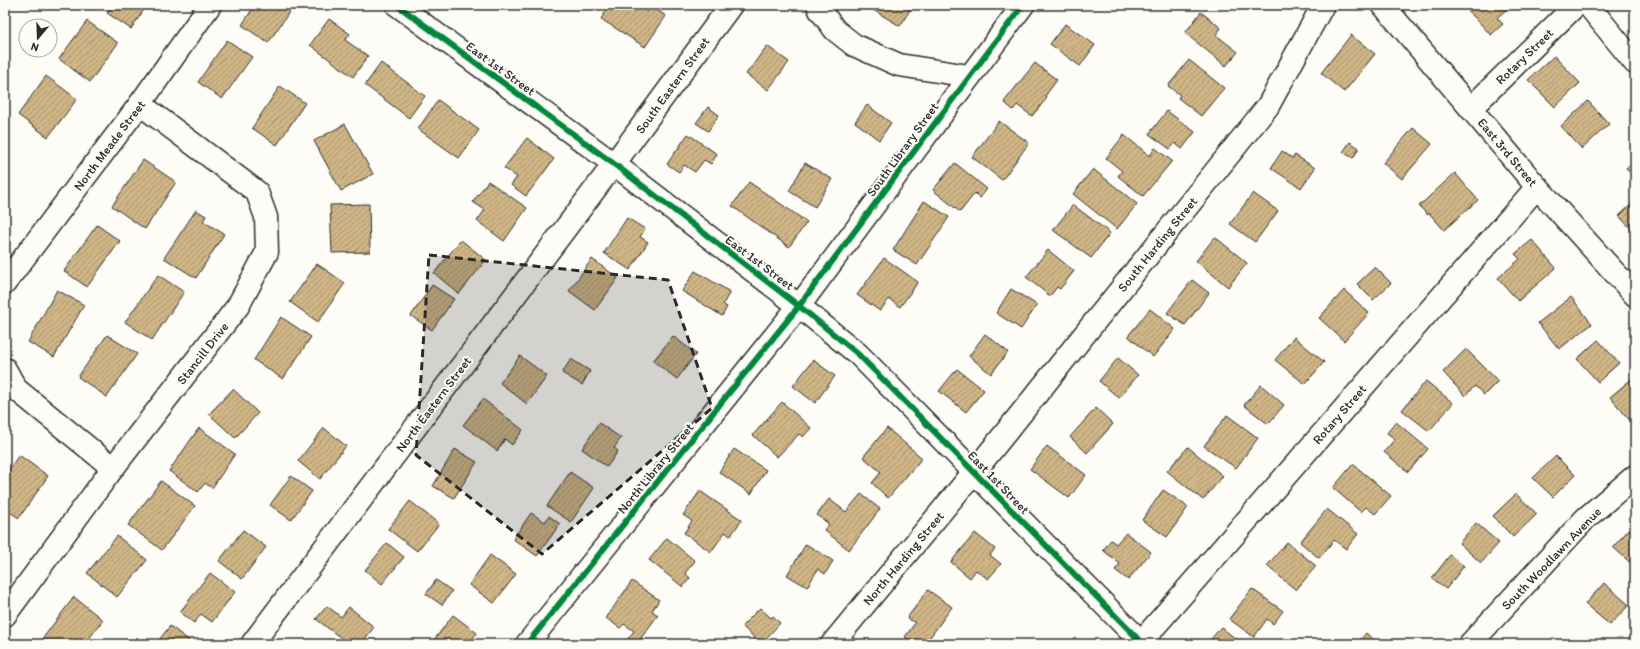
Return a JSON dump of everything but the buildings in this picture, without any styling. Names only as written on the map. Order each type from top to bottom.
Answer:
[{"type":"street","name":"North Meade Street","points":[[5,283],[140,104],[210,5]]},
{"type":"street","name":"East 1st Street","points":[[397,5],[614,164],[799,306],[858,354],[1142,643]]},
{"type":"street","name":"South Eastern Street","points":[[614,164],[731,5]]},
{"type":"street","points":[[818,5],[835,30],[854,45],[899,65],[969,76]]},
{"type":"street","name":"South Library Street","points":[[799,306],[1022,5]]},
{"type":"street","name":"South Harding Street","points":[[974,472],[1268,106],[1323,5]]},
{"type":"street","name":"East 3rd Street","points":[[1383,5],[1537,187],[1635,295]]},
{"type":"street","name":"Rotary Street","points":[[1471,108],[1576,5]]},
{"type":"street","points":[[1588,5],[1635,63]]},
{"type":"street","name":"Stancill Drive","points":[[5,615],[113,468],[238,306],[267,252],[266,218],[257,192],[140,104]]},
{"type":"street","name":"North Eastern Street","points":[[252,644],[614,164]]},
{"type":"street","name":"Rotary Street","points":[[1142,643],[1537,187]]},
{"type":"street","name":"North Library Street","points":[[527,644],[799,306]]},
{"type":"street","points":[[5,369],[16,389],[113,468]]},
{"type":"street","name":"North Harding Street","points":[[832,644],[974,472]]},
{"type":"street","name":"South Woodlawn Avenue","points":[[1470,644],[1586,518],[1635,476]]},
{"type":"highlighted area","points":[[429,255],[668,280],[712,408],[542,554],[416,455]]},
{"type":"cycle path","points":[[397,5],[614,164],[799,306],[858,354],[1143,644]]},
{"type":"cycle path","points":[[527,644],[799,306],[1023,5]]}]
